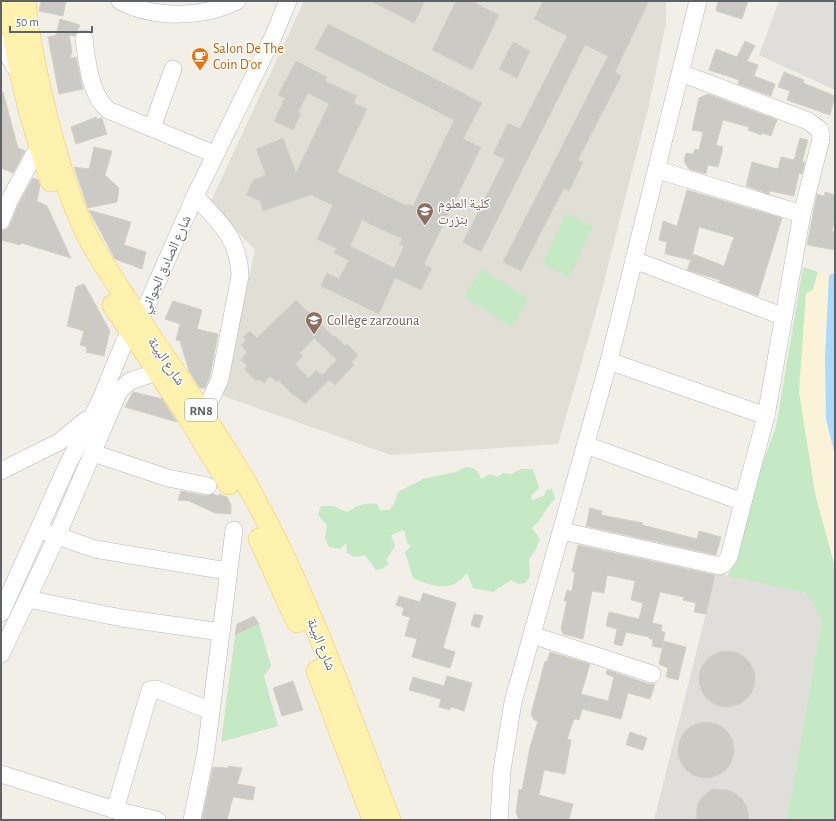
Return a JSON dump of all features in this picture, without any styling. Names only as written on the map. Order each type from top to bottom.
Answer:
[{"type":"main road","name":"شارع البيئة","points":[[9,1],[12,28],[22,79],[39,146],[56,196],[74,239],[134,326],[204,414],[250,490],[292,572],[324,647],[390,820]]},
{"type":"main road","name":"شارع البيئة","points":[[25,1],[27,27],[36,76],[69,192],[86,233],[157,372],[185,412],[238,498],[278,577],[309,649],[373,820]]},
{"type":"street","points":[[120,1],[128,5],[159,12],[186,14],[210,10],[237,1]]},
{"type":"street","name":"شارع الصادق الجواني","points":[[1,613],[67,466],[102,407],[134,326],[214,154],[273,37],[288,1]]},
{"type":"street","points":[[688,1],[690,30]]},
{"type":"street","points":[[498,820],[499,792],[508,729],[520,677],[609,361],[658,170],[698,1]]},
{"type":"street","points":[[84,39],[88,67],[102,105],[108,110],[214,154]]},
{"type":"street","points":[[1,43],[22,79]]},
{"type":"street","points":[[152,128],[173,69]]},
{"type":"street","points":[[562,531],[720,566],[727,561],[729,557],[766,416],[782,316],[802,214],[822,139],[820,130],[808,121],[681,73]]},
{"type":"street","points":[[1,220],[6,197],[39,146]]},
{"type":"street","points":[[658,170],[802,214]]},
{"type":"street","points":[[195,196],[228,232],[234,244],[240,265],[240,276],[223,367],[216,389],[204,414]]},
{"type":"street","points":[[634,260],[782,316]]},
{"type":"street","points":[[609,361],[766,416]]},
{"type":"street","points":[[1,471],[46,450],[71,433],[102,407],[126,384],[134,379],[157,372]]},
{"type":"street","points":[[1,654],[57,536],[93,453],[102,407]]},
{"type":"street","points":[[586,444],[743,502]]},
{"type":"street","points":[[46,450],[62,451],[67,458],[67,466]]},
{"type":"street","points":[[93,453],[168,478],[208,486]]},
{"type":"street","points":[[39,528],[95,549],[227,571]]},
{"type":"street","points":[[192,820],[206,751],[227,571],[234,530]]},
{"type":"street","points":[[27,599],[122,618],[221,632]]},
{"type":"street","points":[[532,635],[652,674]]},
{"type":"street","points":[[115,810],[150,690],[156,689],[211,711]]},
{"type":"street","points":[[1,774],[115,810],[158,820]]},
{"type":"shaded area","name":"كلية العلوم بنزرت","points":[[304,1],[666,1],[666,23],[649,105],[598,305],[558,444],[391,455],[223,396],[255,250],[210,203]]},
{"type":"shaded area","points":[[779,1],[835,1],[835,90],[759,55]]},
{"type":"shaded area","points":[[716,573],[806,593],[822,620],[787,820],[654,820]]},
{"type":"green space","points":[[566,213],[593,226],[569,277],[542,264]]},
{"type":"green space","points":[[803,267],[818,272],[813,290],[815,493],[835,567],[835,820],[787,820],[822,620],[806,593],[728,576],[752,492],[776,427]]},
{"type":"green space","points":[[481,269],[529,299],[512,327],[464,297]]},
{"type":"green space","points":[[466,467],[476,470],[481,479],[490,474],[498,477],[503,473],[511,474],[521,469],[533,469],[539,488],[531,496],[532,500],[544,496],[546,490],[552,489],[555,499],[532,528],[540,539],[535,551],[529,559],[530,576],[525,583],[518,584],[511,580],[493,592],[473,588],[467,573],[458,582],[447,586],[435,586],[413,578],[405,552],[411,546],[407,543],[404,530],[391,535],[395,546],[386,560],[389,564],[382,569],[376,570],[365,555],[354,557],[347,553],[346,543],[340,549],[329,547],[325,538],[327,525],[318,515],[321,506],[333,506],[347,512],[361,505],[377,504],[380,510],[390,510],[395,502],[398,492],[423,479],[456,472]]},
{"type":"green space","points":[[259,624],[271,666],[264,676],[278,726],[221,742],[235,635]]},
{"type":"sand","points":[[818,272],[829,275],[825,358],[826,418],[835,455],[835,567],[815,493],[799,392],[806,293],[813,290]]},
{"type":"water","points":[[835,273],[835,455],[826,419],[825,358],[829,275]]},
{"type":"building","points":[[41,1],[66,1],[63,16],[39,11]]},
{"type":"building","points":[[371,1],[425,1],[414,23]]},
{"type":"building","points":[[456,1],[471,1],[499,15],[472,70],[432,50]]},
{"type":"building","points":[[543,1],[649,1],[615,72],[621,76],[578,160],[583,162],[569,191],[564,188],[521,271],[503,262],[608,56],[585,45],[481,252],[463,242],[505,159],[493,154],[508,123],[520,129],[567,36],[534,19]]},
{"type":"building","points":[[718,1],[748,1],[742,19],[716,11]]},
{"type":"building","points":[[60,19],[80,25],[75,36],[69,35],[72,51],[70,58],[76,57],[83,89],[59,94],[48,37],[56,35]]},
{"type":"building","points":[[328,24],[482,103],[463,139],[481,147],[424,264],[432,268],[421,290],[395,278],[379,314],[321,286],[327,273],[339,279],[349,260],[334,253],[336,248],[317,239],[333,205],[311,195],[263,211],[260,201],[246,195],[253,180],[266,175],[256,149],[283,138],[296,173],[329,104],[308,93],[298,112],[301,114],[293,130],[274,121],[285,98],[278,95],[296,61],[327,77],[325,81],[357,96],[354,103],[367,109],[337,172],[407,206],[408,204],[413,206],[454,120],[315,49]],"holes":[[[362,220],[402,239],[399,244],[404,246],[394,268],[350,246]]]},
{"type":"building","points":[[745,41],[755,46],[747,61],[758,65],[754,76],[775,84],[771,96],[738,84],[739,80],[709,70],[716,49],[737,57]]},
{"type":"building","points":[[513,42],[530,51],[517,78],[499,69]]},
{"type":"building","points":[[784,72],[804,80],[803,83],[835,96],[830,115],[787,100],[790,91],[778,87]]},
{"type":"building","points":[[3,92],[18,148],[25,151],[13,173],[1,168],[1,93]]},
{"type":"building","points":[[708,94],[777,120],[771,136],[762,133],[761,135],[748,130],[749,127],[723,120],[716,145],[723,147],[718,167],[708,165],[706,174],[689,169],[684,161],[686,153],[693,154],[695,149],[699,150],[703,132],[692,130],[699,98]]},
{"type":"building","points":[[96,117],[97,119],[102,118],[107,134],[76,144],[71,127]]},
{"type":"building","points":[[800,138],[808,140],[802,162],[805,162],[802,174],[799,173],[794,196],[770,191],[769,194],[746,186],[752,162],[778,169],[781,157],[794,160]]},
{"type":"building","points":[[94,147],[112,151],[105,175],[119,188],[117,202],[88,208],[74,167],[89,169]]},
{"type":"building","points":[[33,178],[38,180],[40,185],[37,201],[47,206],[71,258],[21,243],[20,245],[1,240],[1,231],[7,229],[10,225],[19,203]]},
{"type":"building","points":[[687,190],[782,218],[758,296],[719,282],[720,280],[687,270],[691,260],[665,254],[667,242],[659,240],[663,221],[677,226]],"holes":[[[699,227],[734,237],[724,266],[693,254],[691,258]]]},
{"type":"building","points":[[825,192],[835,195],[835,217],[832,231],[835,232],[835,250],[807,245],[817,194],[824,196]]},
{"type":"building","points":[[89,210],[131,222],[124,245],[146,252],[142,269],[115,259]]},
{"type":"building","points":[[84,284],[110,331],[104,356],[86,352],[87,347],[80,345],[84,331],[67,326],[76,287]]},
{"type":"building","points":[[296,300],[307,311],[312,313],[314,318],[334,337],[335,336],[345,346],[347,344],[358,355],[352,362],[354,365],[335,385],[329,380],[305,404],[293,395],[278,380],[276,382],[270,376],[264,383],[259,379],[256,381],[244,369],[247,366],[241,360],[247,352],[241,345],[246,340],[243,337],[250,331],[257,338]],"holes":[[[314,338],[337,360],[322,375],[316,370],[309,378],[295,364],[303,356],[300,353]]]},
{"type":"building","points":[[173,301],[202,310],[197,329],[218,334],[210,376],[205,388],[200,388],[189,371],[180,341],[176,340],[180,324],[165,319]]},
{"type":"building","points":[[133,392],[162,399],[177,422],[125,407]]},
{"type":"building","points":[[181,491],[206,496],[213,494],[219,496],[219,494],[227,497],[231,505],[231,514],[215,513],[189,501],[178,500]]},
{"type":"building","points":[[590,508],[602,511],[601,515],[643,523],[642,525],[697,539],[699,531],[721,537],[716,555],[586,526]]},
{"type":"building","points":[[578,545],[715,575],[706,614],[694,612],[696,603],[683,600],[684,597],[660,592],[652,623],[662,625],[661,631],[665,632],[662,648],[652,646],[653,639],[649,639],[649,637],[626,632],[622,646],[614,644],[617,629],[606,626],[609,612],[639,619],[643,603],[631,600],[635,581],[607,575],[604,593],[592,591],[583,639],[563,634],[561,629],[567,601],[564,601],[567,590],[572,591],[575,572],[572,571]]},
{"type":"building","points":[[423,593],[456,603],[443,648],[455,652],[450,668],[412,657],[417,639],[405,636],[410,617],[402,615],[404,608],[396,605],[399,596],[420,602]]},
{"type":"building","points":[[474,614],[483,616],[479,628],[471,625]]},
{"type":"building","points":[[254,616],[259,624],[235,635],[237,624]]},
{"type":"building","points":[[664,641],[686,647],[678,680],[666,677],[668,668],[659,664]]},
{"type":"building","points":[[727,651],[738,653],[747,659],[753,668],[755,679],[753,690],[747,699],[738,705],[727,707],[716,705],[707,699],[701,690],[699,679],[701,668],[707,659],[716,653]]},
{"type":"building","points":[[550,652],[590,664],[581,694],[608,701],[614,677],[606,674],[607,670],[649,684],[655,684],[650,699],[628,693],[621,719],[582,709],[579,720],[574,719],[567,739],[571,740],[565,774],[544,770],[539,795],[573,804],[569,820],[519,820],[516,812],[519,789],[522,790],[530,747],[538,721],[534,720],[531,714],[545,661],[547,662]]},
{"type":"building","points":[[447,676],[472,683],[464,711],[451,707],[450,710],[439,707],[441,699],[409,690],[413,677],[444,686]]},
{"type":"building","points":[[293,681],[303,710],[282,716],[273,688]]},
{"type":"building","points":[[706,722],[717,724],[726,730],[732,739],[734,750],[732,761],[726,770],[717,776],[706,778],[695,776],[686,770],[680,761],[678,750],[680,739],[686,730],[695,724]]},
{"type":"building","points":[[630,732],[647,738],[643,750],[626,745]]},
{"type":"building","points":[[228,766],[242,768],[237,784],[255,787],[253,800],[233,797],[227,820],[202,819],[213,767],[228,768]]},
{"type":"building","points":[[712,789],[727,790],[735,793],[742,799],[747,807],[749,820],[696,820],[697,806],[701,798]]},
{"type":"place","name":"Salon De The Coin D'or","points":[[200,71]]},
{"type":"place","name":"كلية العلوم بنزرت","points":[[425,226]]},
{"type":"place","name":"Collège zarzouna","points":[[314,335]]}]
